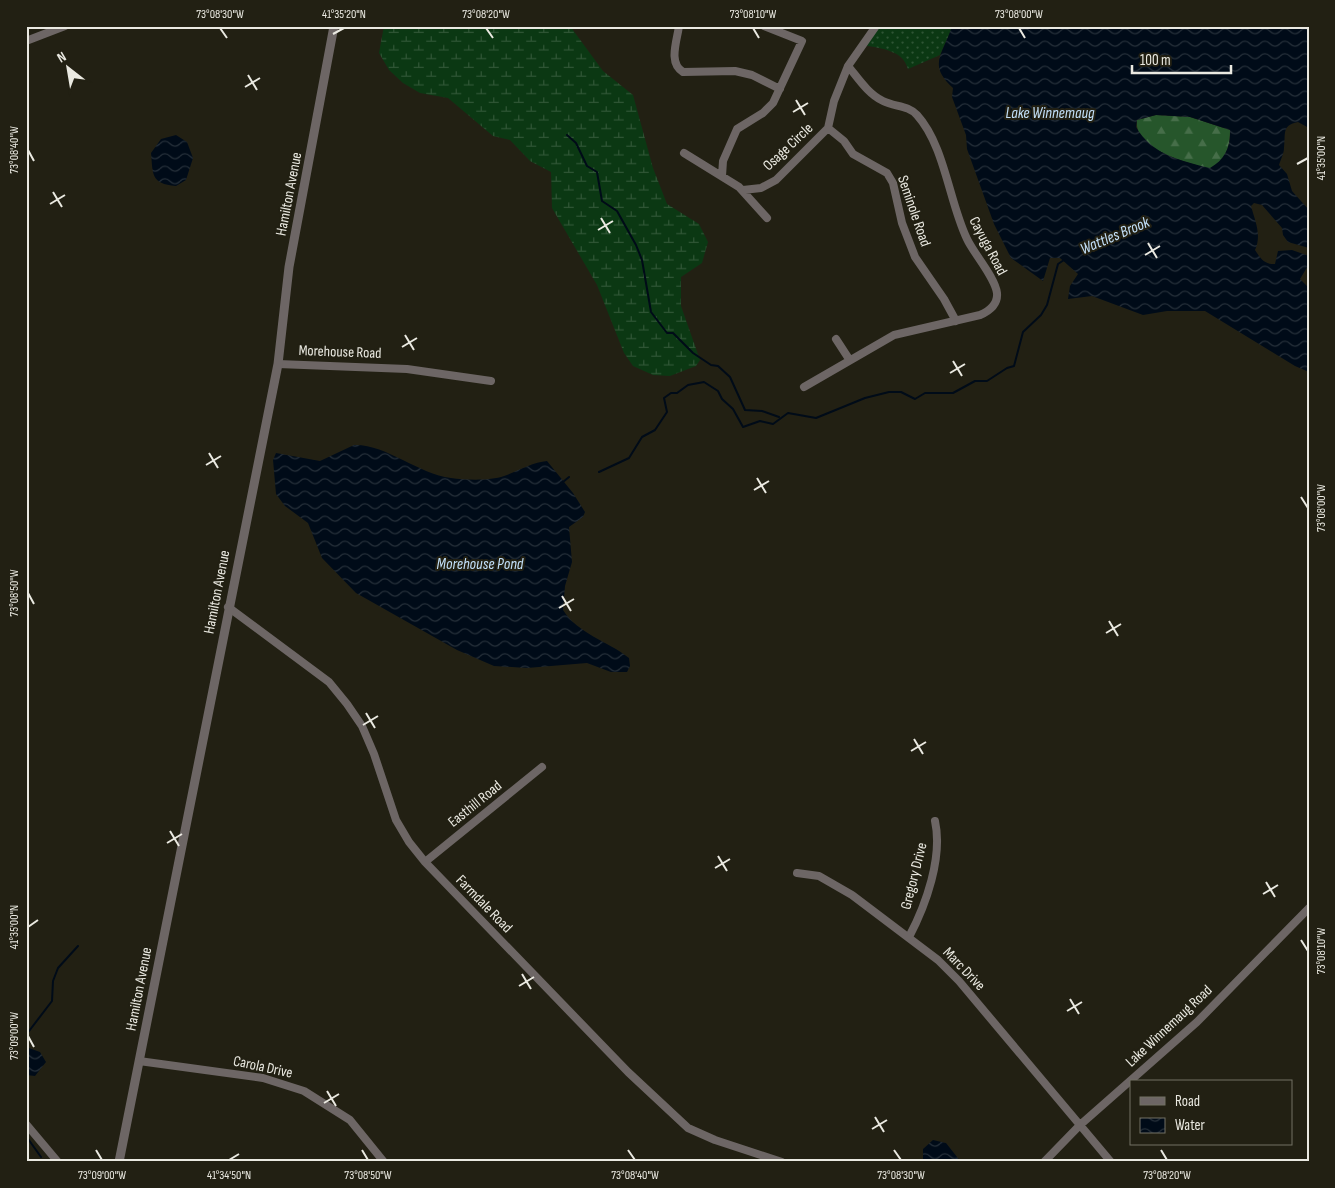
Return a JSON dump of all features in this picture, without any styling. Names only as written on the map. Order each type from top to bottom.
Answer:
[{"type":"street","points":[[26,42],[65,26]]},
{"type":"street","name":"Hamilton Avenue","points":[[118,1162],[278,364],[289,267],[334,26]]},
{"type":"street","points":[[680,26],[674,62],[683,72],[735,71],[752,75],[780,89]]},
{"type":"street","points":[[722,176],[723,161],[737,130],[763,113],[773,103],[802,41],[764,26]]},
{"type":"street","name":"Osage Circle","points":[[743,190],[761,188],[776,180],[828,128],[834,101],[848,66],[876,26]]},
{"type":"street","name":"Cayuga Road","points":[[804,387],[894,334],[956,321],[989,311],[996,300],[997,292],[993,282],[968,241],[958,218],[934,144],[918,116],[910,108],[885,102],[874,96],[848,66]]},
{"type":"street","name":"Seminole Road","points":[[828,128],[844,141],[853,154],[887,173],[893,183],[902,223],[916,256],[956,321]]},
{"type":"street","points":[[684,153],[743,190],[767,218]]},
{"type":"street","points":[[836,340],[849,360]]},
{"type":"street","name":"Morehouse Road","points":[[278,364],[407,369],[491,381]]},
{"type":"street","name":"Farmdale Road","points":[[228,607],[329,682],[362,726],[396,820],[409,842],[425,862],[628,1072],[688,1128],[715,1140],[782,1162]]},
{"type":"street","name":"Easthill Road","points":[[425,862],[542,767]]},
{"type":"street","name":"Gregory Drive","points":[[909,937],[919,918],[928,892],[938,840],[935,821]]},
{"type":"street","name":"Marc Drive","points":[[796,873],[819,876],[852,895],[938,960],[959,981],[1111,1162]]},
{"type":"street","name":"Lake Winnemaug Road","points":[[1131,1080],[1197,1022],[1309,908]]},
{"type":"street","name":"Carola Drive","points":[[139,1061],[263,1078],[304,1090],[350,1120],[384,1162]]},
{"type":"street","name":"Lake Winnemaug Road","points":[[1044,1162],[1080,1125],[1130,1081]]},
{"type":"street","points":[[26,1124],[58,1162]]},
{"type":"green space","points":[[384,26],[570,26],[603,71],[633,95],[653,168],[667,204],[699,224],[708,242],[702,263],[681,277],[681,306],[700,360],[696,366],[670,376],[653,375],[633,366],[624,353],[597,285],[552,208],[551,172],[530,161],[510,140],[493,136],[448,98],[420,93],[403,83],[389,70],[379,53]]},
{"type":"green space","points":[[873,26],[953,26],[940,55],[908,69],[902,58],[897,54],[885,49],[864,45]]},
{"type":"green space","points":[[1156,115],[1190,117],[1230,130],[1228,147],[1220,162],[1210,169],[1164,154],[1153,147],[1138,130],[1137,120]]},
{"type":"water","name":"Lake Winnemaug","points":[[952,26],[1309,26],[1309,128],[1298,122],[1289,125],[1285,131],[1284,152],[1279,165],[1287,174],[1292,191],[1309,210],[1309,248],[1288,242],[1283,235],[1282,228],[1262,205],[1254,203],[1251,206],[1258,233],[1255,250],[1263,260],[1275,264],[1278,251],[1292,250],[1309,256],[1309,264],[1300,279],[1309,288],[1309,372],[1295,366],[1205,311],[1167,311],[1143,315],[1092,296],[1068,299],[1070,286],[1078,274],[1060,258],[1050,258],[1043,281],[1011,258],[994,224],[967,149],[966,135],[952,97],[953,88],[945,80],[939,65],[939,59]],"holes":[[[1156,115],[1190,117],[1230,130],[1226,152],[1220,161],[1210,168],[1168,155],[1150,144],[1136,127],[1137,120]]]},
{"type":"water","points":[[176,135],[187,142],[193,158],[186,180],[176,186],[161,183],[157,180],[153,172],[151,153],[161,139]]},
{"type":"water","name":"Morehouse Pond","points":[[354,445],[378,449],[426,471],[457,479],[478,480],[498,478],[547,461],[573,493],[585,512],[583,517],[569,527],[572,562],[565,586],[563,610],[569,618],[585,631],[629,658],[630,666],[627,672],[611,672],[587,663],[527,668],[494,666],[457,650],[356,593],[322,558],[308,523],[285,506],[276,494],[273,460],[276,453],[320,461]]},
{"type":"water","points":[[26,1047],[40,1052],[46,1062],[35,1076],[26,1075]]},
{"type":"water","points":[[933,1140],[946,1143],[961,1162],[923,1162],[923,1149]]},
{"type":"waterway","points":[[567,135],[576,143],[587,166],[597,172],[602,201],[617,211],[636,245],[642,260],[651,312],[667,333],[673,333],[693,353],[711,365],[718,366],[730,377],[745,410],[762,411],[779,417]]},
{"type":"waterway","name":"Wattles Brook","points":[[599,472],[629,458],[642,437],[655,430],[667,412],[664,398],[671,393],[677,393],[688,385],[704,382],[718,391],[722,399],[733,409],[743,427],[760,421],[773,424],[788,413],[816,418],[865,398],[889,392],[901,392],[915,399],[925,393],[953,393],[975,381],[987,381],[1007,368],[1014,366],[1023,332],[1041,315],[1047,305],[1058,264],[1064,260]]},
{"type":"waterway","name":"Wattles Brook","points":[[563,482],[569,477]]},
{"type":"waterway","points":[[26,1035],[52,1001],[53,981],[58,968],[78,946]]},
{"type":"waterway","points":[[26,1136],[41,1157]]}]
